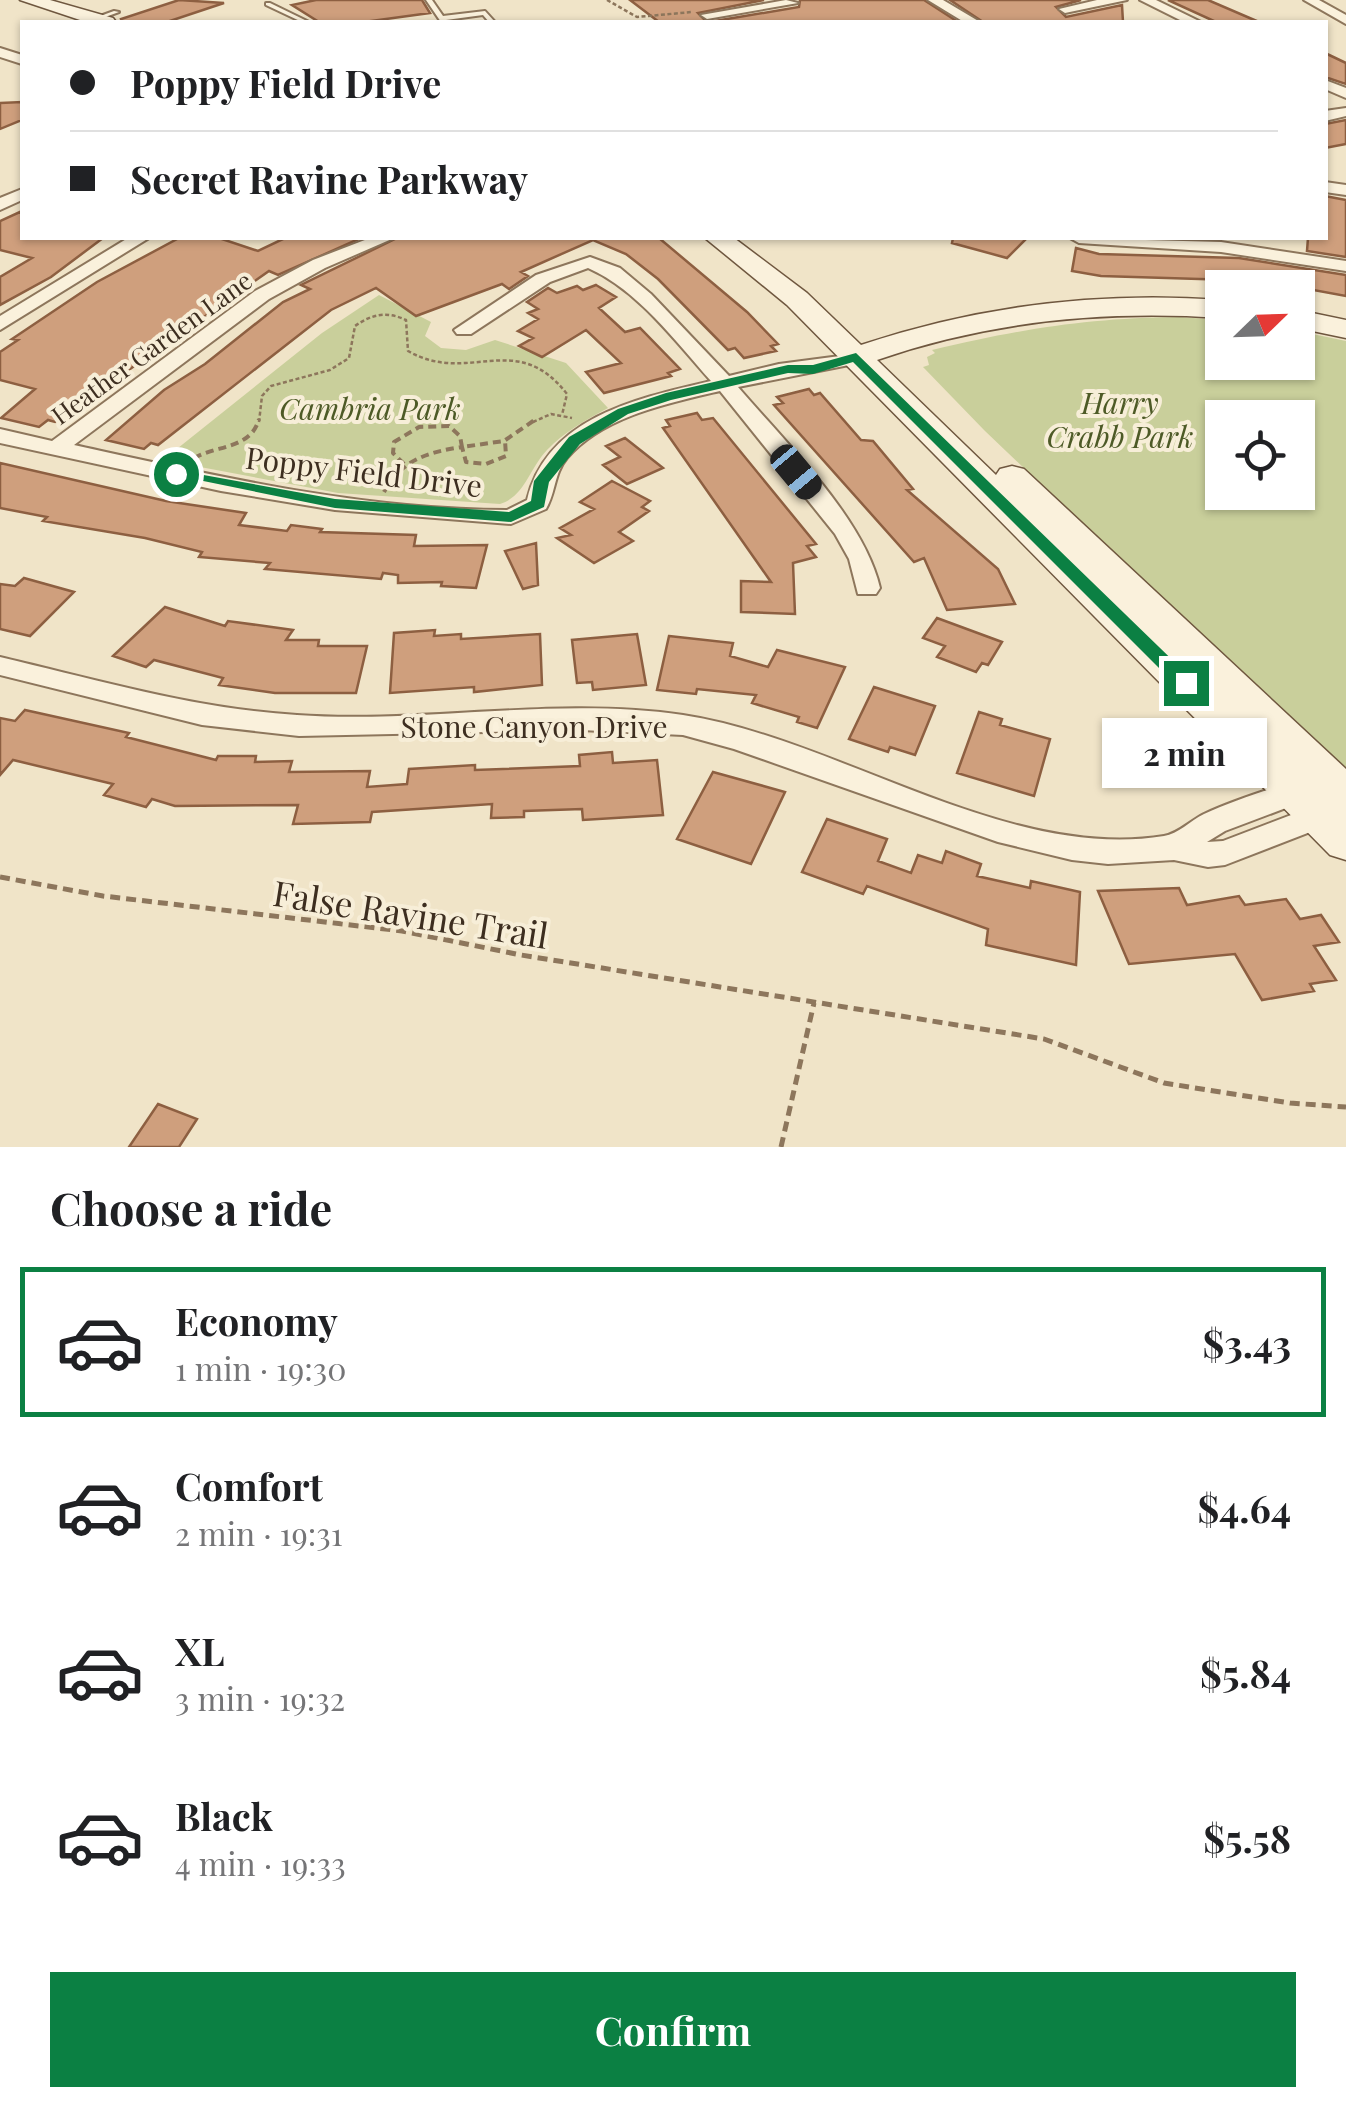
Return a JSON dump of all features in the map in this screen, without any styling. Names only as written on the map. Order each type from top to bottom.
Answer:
[{"type":"main road","points":[[30,0],[106,18]]},
{"type":"main road","points":[[0,1],[65,20]]},
{"type":"main road","points":[[721,240],[774,278],[861,352],[1327,812]]},
{"type":"main road","points":[[753,240],[797,272],[861,352]]},
{"type":"main road","points":[[861,352],[1065,309],[1125,305],[1205,308]]},
{"type":"main road","points":[[1315,324],[1346,330]]},
{"type":"street","points":[[688,0],[708,16],[792,3]]},
{"type":"street","points":[[934,0],[970,20]]},
{"type":"street","points":[[1065,8],[1120,0]]},
{"type":"street","points":[[1146,0],[1190,20]]},
{"type":"street","points":[[1310,0],[1346,20]]},
{"type":"street","points":[[0,324],[137,240]]},
{"type":"street","name":"Heather Garden Lane","points":[[56,448],[262,295],[318,264],[380,240]]},
{"type":"street","points":[[1111,240],[1221,247],[1346,266]]},
{"type":"street","points":[[464,330],[517,293],[581,263],[606,265],[651,302],[845,531],[861,559],[867,588]]},
{"type":"street","name":"Poppy Field Drive","points":[[0,436],[317,501],[511,517],[538,504],[549,468],[591,429],[641,404],[788,369],[813,370],[861,352]]},
{"type":"street","name":"Stone Canyon Drive","points":[[0,666],[202,715],[299,726],[582,720],[683,726],[740,740],[1039,841],[1108,852],[1174,848],[1208,855],[1250,844],[1327,812]]},
{"type":"street","name":"Stone Canyon Drive","points":[[1174,848],[1226,818],[1327,812]]},
{"type":"street","points":[[1226,818],[1250,844]]},
{"type":"lane","points":[[278,0],[268,4],[302,20]]},
{"type":"lane","points":[[429,0],[444,20],[485,13],[490,20]]},
{"type":"path","points":[[606,0],[624,16],[634,18],[708,16]]},
{"type":"path","points":[[188,464],[206,451],[251,435],[258,424],[262,396],[271,386],[310,376],[348,360],[354,348],[356,326],[376,314],[406,320],[408,351],[422,360],[451,364],[504,358],[538,366],[557,380],[567,394],[562,414]]},
{"type":"path","points":[[383,497],[391,477],[404,464],[427,454],[505,440],[534,418],[562,414],[580,422]]},
{"type":"path","points":[[404,464],[393,454],[394,442],[405,431],[422,425],[442,424],[455,430],[466,462],[486,464],[506,456],[505,440]]},
{"type":"path","name":"False Ravine Trail","points":[[0,877],[103,896],[402,931],[1044,1039],[1164,1083],[1290,1103],[1346,1107]]},
{"type":"path","points":[[781,1147],[814,1002]]},
{"type":"green space","name":"Cambria Park","points":[[379,295],[431,322],[425,336],[441,348],[466,350],[495,340],[566,363],[608,408],[554,444],[515,495],[500,504],[338,493],[163,460],[322,333]]},
{"type":"green space","name":"Harry Crabb Park","points":[[1205,319],[1205,380],[1315,380],[1315,335],[1346,341],[1346,775],[985,431],[923,367],[929,365],[927,357],[935,353],[932,350],[1054,326],[1114,320]]},
{"type":"building","points":[[179,0],[224,3],[173,20],[121,19]]},
{"type":"building","points":[[316,0],[422,0],[430,13],[379,20],[316,20],[292,5]]},
{"type":"building","points":[[630,0],[764,0],[698,13],[705,20],[656,20]]},
{"type":"building","points":[[800,0],[924,0],[955,20],[721,20],[799,7]]},
{"type":"building","points":[[950,0],[1081,0],[1056,7],[1066,17],[1122,5],[1123,20],[980,20]]},
{"type":"building","points":[[1168,0],[1208,0],[1254,20],[1212,20]]},
{"type":"building","points":[[1328,54],[1346,63],[1346,84],[1328,78]]},
{"type":"building","points":[[20,102],[20,121],[0,129],[0,103]]},
{"type":"building","points":[[1346,120],[1346,144],[1328,147],[1328,123]]},
{"type":"building","points":[[1328,197],[1346,200],[1346,257],[1307,251],[1308,240],[1328,240]]},
{"type":"building","points":[[20,212],[20,240],[100,240],[51,277],[0,305],[0,277],[32,258],[0,250],[0,221]]},
{"type":"building","points":[[175,240],[225,240],[258,251],[281,240],[357,240],[278,275],[269,271],[55,422],[48,420],[39,427],[1,418],[35,389],[0,380],[0,352],[18,340],[12,339],[97,282]]},
{"type":"building","points":[[393,240],[593,240],[521,272],[528,276],[509,289],[502,284],[416,316],[376,288],[331,310],[158,445],[151,443],[144,449],[106,440],[164,390],[205,364],[283,302],[310,289],[301,285]]},
{"type":"building","points":[[593,240],[661,240],[747,312],[778,344],[771,346],[776,351],[744,358],[735,348],[728,350],[658,279],[626,254]]},
{"type":"building","points":[[953,240],[1025,240],[1007,258],[952,243]]},
{"type":"building","points":[[1076,248],[1099,254],[1239,258],[1315,270],[1205,270],[1205,279],[1101,276],[1072,271]]},
{"type":"building","points":[[1315,270],[1346,275],[1346,296],[1315,290]]},
{"type":"building","points":[[596,285],[616,297],[599,308],[625,332],[640,328],[680,369],[668,373],[671,376],[604,393],[586,372],[621,363],[586,330],[542,357],[519,346],[533,338],[518,331],[538,319],[528,313],[538,309],[527,302],[548,288],[557,293]]},
{"type":"building","points":[[809,389],[814,395],[820,393],[861,440],[873,441],[913,489],[907,490],[998,569],[1015,604],[947,610],[924,558],[914,562],[774,405],[783,403],[777,397]]},
{"type":"building","points":[[697,413],[702,420],[713,418],[816,544],[807,546],[816,557],[793,563],[795,614],[741,612],[741,581],[771,582],[663,428],[670,426],[666,420]]},
{"type":"building","points":[[625,438],[663,468],[627,484],[603,465],[620,457],[606,446]]},
{"type":"building","points":[[0,463],[166,501],[246,513],[239,525],[287,531],[291,525],[322,529],[320,532],[416,535],[414,546],[487,545],[476,588],[441,586],[442,582],[398,583],[398,575],[383,573],[381,579],[265,569],[270,563],[199,557],[202,552],[43,521],[47,517],[0,508]]},
{"type":"building","points":[[612,481],[650,501],[642,507],[649,511],[619,532],[633,541],[594,563],[557,538],[571,535],[560,528],[594,509],[580,502]]},
{"type":"building","points":[[536,543],[538,585],[523,589],[505,551]]},
{"type":"building","points":[[24,578],[74,592],[30,636],[0,629],[0,584],[15,586]]},
{"type":"building","points":[[165,607],[225,626],[228,621],[293,630],[286,640],[319,640],[318,646],[367,646],[356,693],[275,693],[219,685],[223,678],[154,660],[146,667],[113,656]]},
{"type":"building","points":[[937,618],[1002,642],[988,665],[982,663],[976,672],[937,657],[945,646],[923,638]]},
{"type":"building","points":[[435,630],[434,636],[461,634],[461,639],[540,634],[542,685],[474,692],[474,687],[390,693],[394,633]]},
{"type":"building","points":[[637,634],[646,685],[593,690],[592,682],[577,683],[572,640]]},
{"type":"building","points":[[669,636],[733,643],[730,656],[768,667],[777,650],[845,667],[817,728],[797,722],[799,717],[752,703],[756,695],[697,689],[696,694],[657,690]]},
{"type":"building","points":[[874,687],[935,706],[915,755],[890,747],[888,752],[849,739]]},
{"type":"building","points":[[25,710],[129,733],[126,737],[216,760],[218,756],[256,756],[255,762],[292,761],[289,772],[370,771],[367,787],[407,784],[409,769],[580,766],[579,755],[612,752],[613,763],[657,760],[663,815],[583,820],[582,809],[524,811],[524,817],[491,818],[492,804],[372,812],[370,822],[293,824],[298,805],[175,806],[152,799],[146,807],[104,795],[113,784],[13,760],[0,775],[0,718],[15,721]]},
{"type":"building","points":[[979,712],[1002,719],[1000,725],[1050,739],[1034,796],[957,773]]},
{"type":"building","points":[[713,772],[785,792],[751,864],[677,839]]},
{"type":"building","points":[[827,819],[887,839],[878,861],[911,873],[918,855],[942,863],[946,851],[981,864],[977,876],[1030,888],[1031,881],[1080,892],[1076,965],[986,945],[988,929],[867,886],[863,894],[802,872]]},
{"type":"building","points":[[1179,888],[1187,905],[1239,896],[1245,905],[1286,899],[1300,919],[1321,915],[1339,942],[1314,946],[1336,980],[1310,984],[1314,991],[1262,1000],[1235,954],[1129,964],[1098,891]]},
{"type":"building","points":[[158,1104],[197,1119],[179,1147],[129,1147]]},
{"type":"route","points":[[176,474],[335,503],[511,517],[538,504],[538,493],[549,468],[574,440],[623,412],[666,397],[788,369],[813,370],[856,357],[1186,683]]}]
